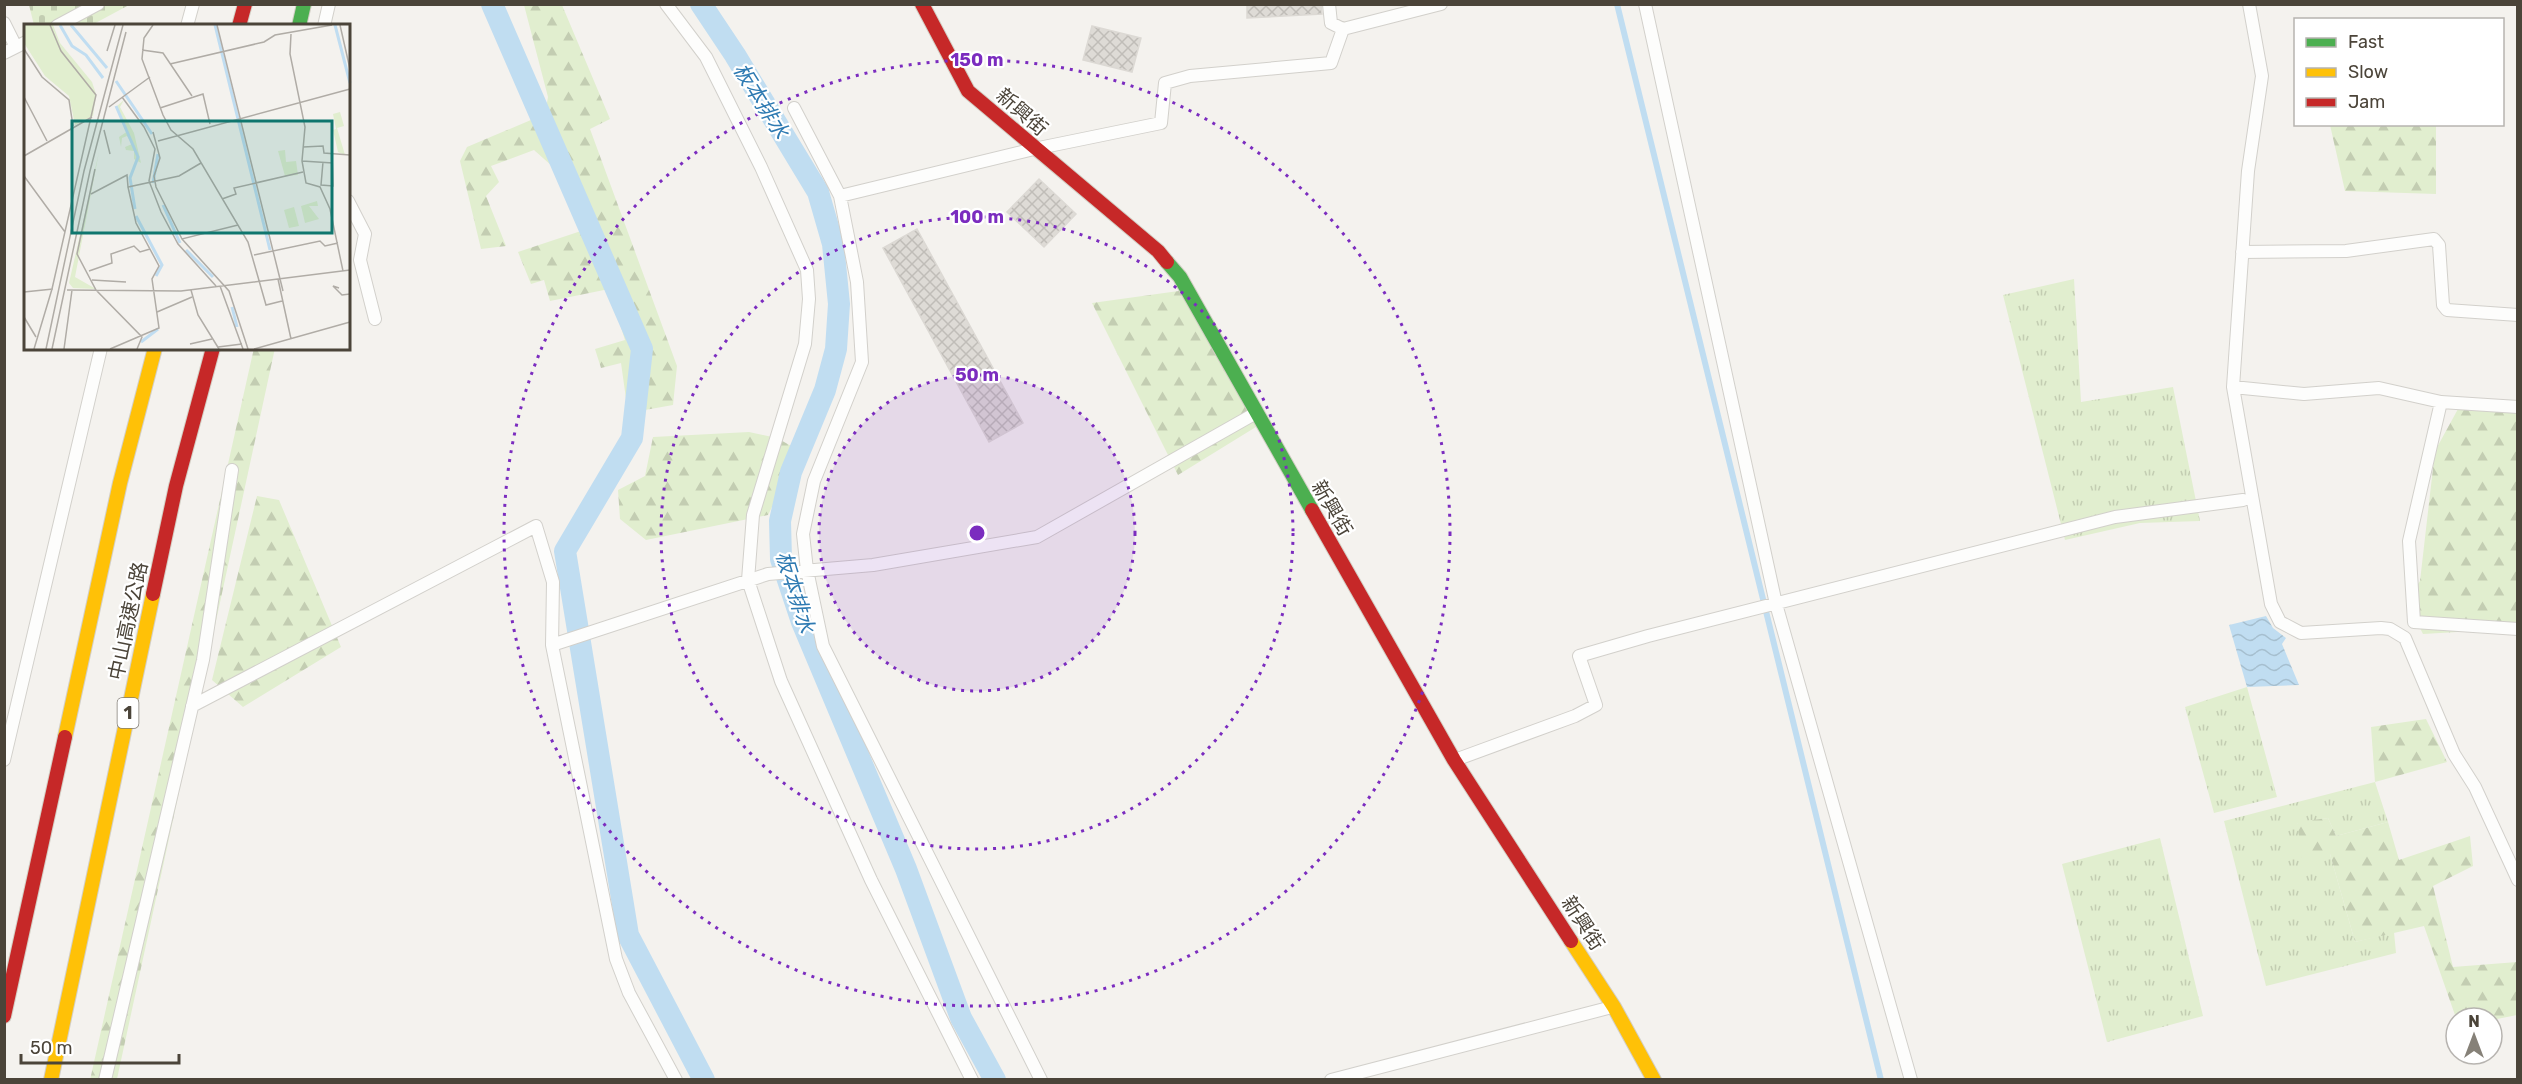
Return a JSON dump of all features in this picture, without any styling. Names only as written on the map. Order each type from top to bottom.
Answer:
[{"type":"main road","points":[[240,24],[245,4]]},
{"type":"main road","points":[[299,24],[304,4]]},
{"type":"main road","name":"新興街","points":[[922,4],[968,91],[1034,149],[1158,251],[1180,277],[1454,760],[1614,1007],[1654,1080]]},
{"type":"main road","name":"中山高速公路","points":[[4,1016],[120,483],[154,350]]},
{"type":"main road","name":"中山高速公路","points":[[51,1080],[177,486],[212,350]]},
{"type":"lane","points":[[61,24],[98,4]]},
{"type":"lane","points":[[188,24],[193,4]]},
{"type":"lane","points":[[324,24],[329,4]]},
{"type":"lane","points":[[666,4],[706,57],[761,167],[807,270],[809,299],[805,344],[753,515],[748,580],[785,691],[871,880],[972,1080]]},
{"type":"lane","points":[[1329,4],[1331,23],[1342,29],[1441,4]]},
{"type":"lane","points":[[1645,4],[1776,604],[1911,1080]]},
{"type":"lane","points":[[2249,4],[2262,76],[2248,171],[2233,387],[2239,434],[2274,614],[2286,627],[2301,633],[2381,628],[2390,629],[2405,638],[2450,745],[2475,787],[2517,880]]},
{"type":"lane","points":[[4,23],[21,44],[4,53]]},
{"type":"lane","points":[[840,196],[1034,149],[1161,123],[1165,83],[1190,76],[1331,63],[1342,29]]},
{"type":"lane","points":[[794,108],[840,196],[857,282],[862,362],[814,481],[803,534],[807,570],[823,646],[1041,1080]]},
{"type":"lane","points":[[350,205],[365,234],[360,260],[375,319]]},
{"type":"lane","points":[[2242,252],[2346,251],[2434,239],[2439,245],[2443,305],[2447,310],[2517,315]]},
{"type":"lane","points":[[4,760],[101,350]]},
{"type":"lane","points":[[2233,387],[2304,394],[2379,388],[2441,402],[2517,407]]},
{"type":"lane","points":[[2441,402],[2409,541],[2414,622],[2517,629]]},
{"type":"lane","points":[[552,645],[768,574],[873,565],[1037,537],[1256,413]]},
{"type":"lane","points":[[105,1080],[203,660],[232,470]]},
{"type":"lane","points":[[1454,760],[1575,716],[1596,705],[1579,656],[2115,517],[2243,500]]},
{"type":"lane","points":[[192,706],[536,526],[554,582],[552,645],[616,959],[629,993],[676,1080]]},
{"type":"lane","points":[[1331,1080],[1614,1007]]},
{"type":"green space","points":[[29,5],[129,5],[94,24],[34,24]]},
{"type":"green space","points":[[524,5],[562,5],[610,119],[590,129],[677,366],[673,405],[628,413],[621,363],[601,368],[595,349],[625,340],[609,289],[550,301],[544,280],[531,284],[518,252],[584,230],[562,175],[534,150],[491,166],[499,182],[486,196],[506,246],[481,249],[460,161],[467,147],[545,114],[548,97]]},
{"type":"green space","points":[[2330,126],[2436,126],[2436,194],[2345,191]]},
{"type":"green space","points":[[2074,279],[2081,402],[2173,387],[2200,521],[2140,523],[2065,540],[2003,295]]},
{"type":"green space","points":[[1193,289],[1264,422],[1178,475],[1092,303]]},
{"type":"green space","points":[[254,350],[275,350],[117,1079],[90,1080]]},
{"type":"green space","points":[[2517,405],[2517,621],[2509,629],[2423,634],[2406,601],[2420,581],[2435,451],[2458,409]]},
{"type":"green space","points":[[749,432],[777,438],[800,451],[768,515],[646,540],[620,519],[618,490],[645,476],[653,437]]},
{"type":"green space","points":[[257,496],[279,500],[341,647],[243,707],[212,680]]},
{"type":"green space","points":[[2247,687],[2277,797],[2214,813],[2185,707]]},
{"type":"green space","points":[[2426,719],[2447,762],[2375,782],[2371,727]]},
{"type":"green space","points":[[2375,782],[2388,822],[2336,836],[2328,818],[2297,823],[2330,854],[2355,942],[2394,932],[2396,953],[2266,986],[2224,821]]},
{"type":"green space","points":[[2328,818],[2336,836],[2388,822],[2399,860],[2470,836],[2473,866],[2433,886],[2453,967],[2517,962],[2517,1015],[2504,1018],[2504,1006],[2452,1006],[2424,926],[2355,942],[2330,854],[2302,858],[2297,822]]},
{"type":"green space","points":[[2160,838],[2203,1016],[2107,1042],[2062,864]]},
{"type":"water","points":[[2266,616],[2273,628],[2286,638],[2282,644],[2299,685],[2247,687],[2229,625]]},
{"type":"building","points":[[1247,4],[1321,4],[1322,14],[1247,18]]},
{"type":"building","points":[[1092,26],[1141,38],[1132,72],[1083,60]]},
{"type":"building","points":[[1039,179],[1076,214],[1044,247],[1007,212]]},
{"type":"building","points":[[917,229],[1023,423],[989,442],[883,248]]},
{"type":"waterway","points":[[492,4],[642,349],[632,438],[565,551],[628,935],[704,1080]]},
{"type":"waterway","name":"板本排水","points":[[701,4],[735,55],[818,192],[833,244],[839,304],[836,349],[825,390],[791,472],[780,521],[781,559],[802,622],[906,869],[961,1018],[995,1080]]},
{"type":"waterway","points":[[1617,4],[1881,1080]]},
{"type":"traffic: fast","points":[[299,24],[304,4]]},
{"type":"traffic: fast","points":[[1167,262],[1180,277],[1312,510]]},
{"type":"traffic: slow","points":[[65,737],[120,483],[154,350]]},
{"type":"traffic: slow","points":[[51,1080],[153,594]]},
{"type":"traffic: slow","points":[[1571,941],[1614,1007],[1654,1080]]},
{"type":"traffic: jam","points":[[240,24],[245,4]]},
{"type":"traffic: jam","points":[[922,4],[968,91],[1158,251],[1167,262]]},
{"type":"traffic: jam","points":[[153,594],[176,486],[212,350]]},
{"type":"traffic: jam","points":[[1312,510],[1454,760],[1571,941]]},
{"type":"traffic: jam","points":[[4,1016],[65,737]]}]
